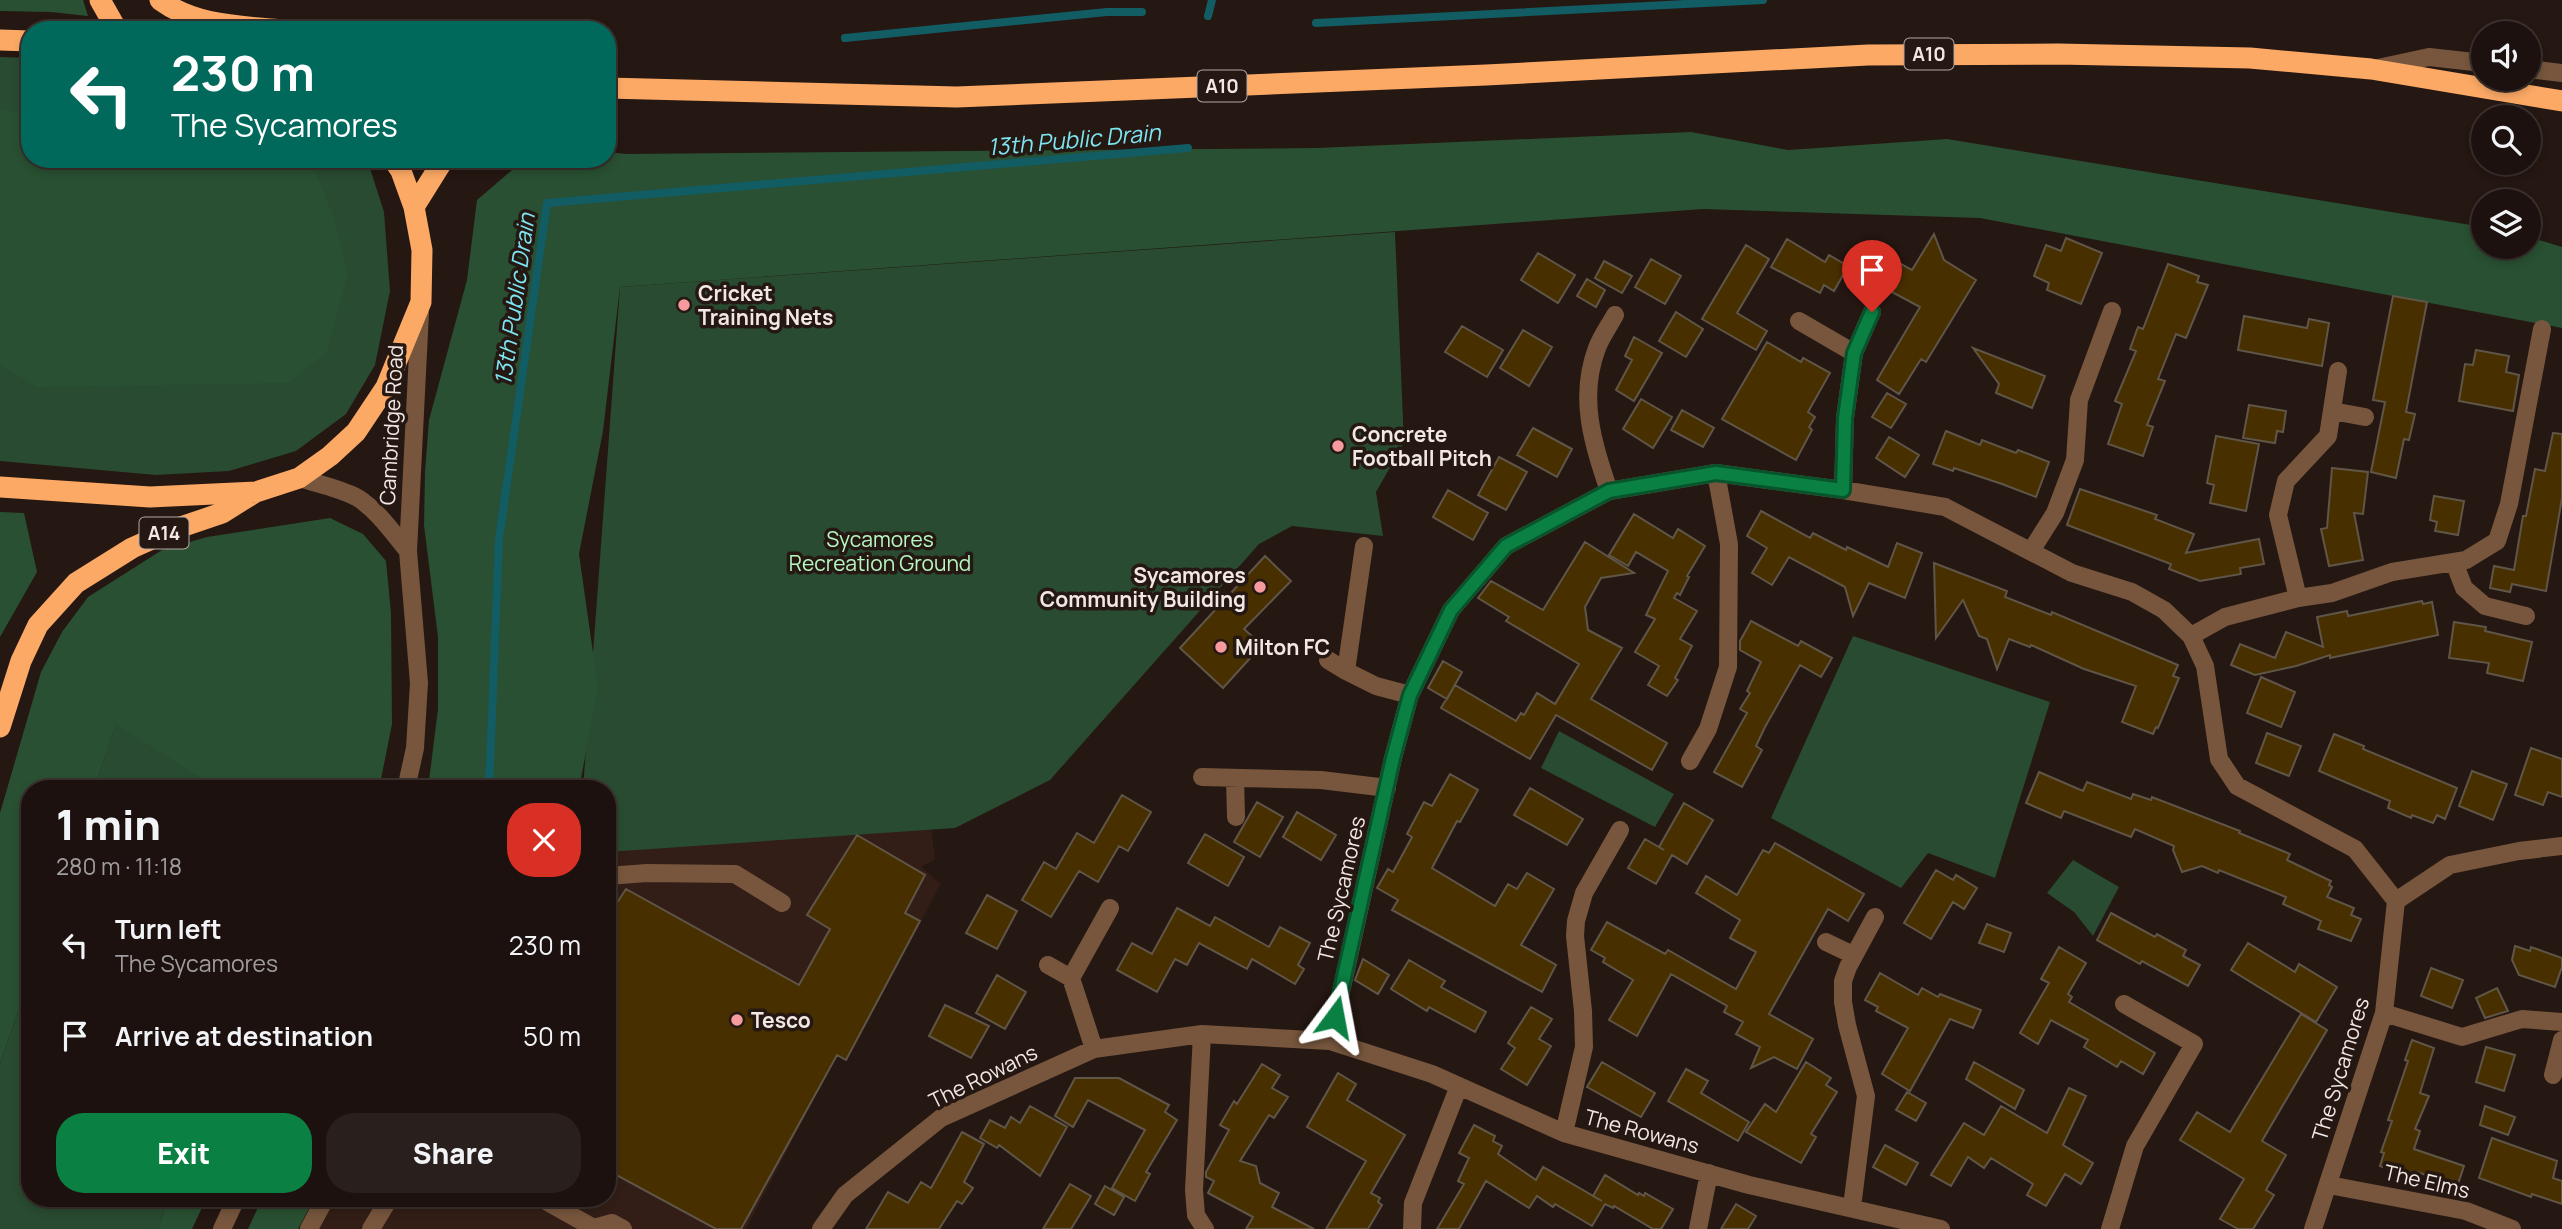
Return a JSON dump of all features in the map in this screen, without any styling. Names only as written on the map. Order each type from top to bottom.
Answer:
[{"type":"highway","points":[[100,0],[112,21]]},
{"type":"highway","points":[[160,0],[173,10],[209,21]]},
{"type":"highway","points":[[0,40],[21,41]]},
{"type":"highway","name":"A10","points":[[616,88],[957,97],[1881,55],[2057,54],[2250,58],[2371,69],[2562,101]]},
{"type":"highway","points":[[0,487],[150,497],[256,492],[299,478],[330,456],[356,432],[386,387],[421,302],[422,250],[414,207],[399,168]]},
{"type":"highway","points":[[414,207],[438,168]]},
{"type":"highway","name":"A14","points":[[0,727],[21,661],[38,625],[76,583],[132,548],[172,530],[222,513],[256,492]]},
{"type":"street","points":[[2371,69],[2429,57],[2471,62]]},
{"type":"street","points":[[2541,70],[2562,73]]},
{"type":"street","name":"Cambridge Road","points":[[408,780],[415,748],[419,683],[408,551],[421,302]]},
{"type":"street","points":[[2031,551],[2055,513],[2075,460],[2079,400],[2112,311]]},
{"type":"street","points":[[1843,490],[1845,418],[1854,353],[1872,312]]},
{"type":"street","points":[[1609,491],[1595,448],[1586,399],[1597,349],[1615,315]]},
{"type":"street","points":[[1799,321],[1854,353]]},
{"type":"street","points":[[2192,636],[2225,617],[2298,598],[2332,593],[2392,572],[2466,560],[2497,541],[2509,503],[2542,329]]},
{"type":"street","points":[[2298,598],[2278,515],[2286,481],[2328,436],[2338,371]]},
{"type":"street","points":[[2332,411],[2365,417]]},
{"type":"street","points":[[1690,761],[1708,729],[1728,667],[1728,544],[1716,473]]},
{"type":"street","name":"The Sycamores","points":[[1330,1041],[1410,695],[1451,610],[1506,546],[1609,491],[1716,473],[1843,490],[1945,508],[2073,573],[2132,592],[2164,610],[2192,636],[2205,666],[2222,766],[2237,786],[2355,849],[2396,901],[2384,1013],[2313,1229]]},
{"type":"street","name":"Cambridge Road","points":[[299,478],[332,487],[357,498],[380,517],[408,551]]},
{"type":"street","points":[[1346,671],[1364,546]]},
{"type":"street","points":[[2454,562],[2463,588],[2485,606],[2526,615]]},
{"type":"street","points":[[1328,660],[1377,686],[1410,695]]},
{"type":"street","name":"The Sycamores","points":[[1202,777],[1321,780],[1387,788]]},
{"type":"street","points":[[1235,778],[1236,817]]},
{"type":"street","name":"The Rowans","points":[[1564,1133],[1584,1047],[1576,921],[1584,893],[1620,830]]},
{"type":"street","points":[[2396,901],[2450,865],[2519,851],[2562,846]]},
{"type":"street","points":[[616,875],[734,874],[782,903]]},
{"type":"street","points":[[1072,978],[1110,908]]},
{"type":"street","points":[[1852,1207],[1866,1096],[1846,1025],[1843,981],[1853,955],[1875,917]]},
{"type":"street","points":[[1826,942],[1853,955]]},
{"type":"street","points":[[1048,965],[1072,978],[1094,1049]]},
{"type":"street","points":[[2110,1229],[2135,1146],[2194,1044],[2124,1004]]},
{"type":"street","points":[[2384,1013],[2462,1037],[2522,1019],[2562,1022]]},
{"type":"street","points":[[1202,1034],[1194,1190],[1196,1215],[1205,1229]]},
{"type":"street","name":"The Rowans","points":[[821,1229],[845,1195],[941,1118],[1094,1049],[1202,1034],[1330,1041],[1432,1074],[1564,1133],[1749,1185],[1941,1229]]},
{"type":"street","points":[[2553,1075],[2562,1040]]},
{"type":"street","points":[[1412,1229],[1413,1203],[1459,1086]]},
{"type":"street","name":"The Rowans","points":[[1698,1229],[1709,1173]]},
{"type":"street","name":"The Elms","points":[[2329,1185],[2466,1211],[2512,1229]]},
{"type":"street","points":[[222,1229],[232,1207]]},
{"type":"street","points":[[309,1229],[321,1207]]},
{"type":"street","points":[[371,1229],[384,1207]]},
{"type":"street","points":[[556,1207],[594,1228],[612,1223],[623,1229]]},
{"type":"shaded area","name":"Tesco","points":[[930,821],[935,859],[921,867],[941,884],[846,1060],[837,1055],[746,1229],[298,1229],[310,1207],[616,1207],[616,849]]},
{"type":"green space","points":[[0,0],[83,0],[88,16],[0,11]]},
{"type":"green space","points":[[0,57],[21,58],[21,168],[370,168],[384,212],[390,291],[375,365],[346,414],[296,451],[229,471],[156,475],[0,461]]},
{"type":"green space","points":[[0,109],[21,113],[21,168],[314,168],[334,218],[348,274],[327,352],[288,383],[37,387],[0,365]]},
{"type":"green space","points":[[1691,132],[1788,150],[1947,139],[2471,225],[2471,259],[2541,259],[2541,241],[2562,247],[2562,328],[1980,218],[1703,209],[620,287],[603,431],[579,554],[598,688],[581,780],[429,780],[438,709],[438,637],[424,525],[429,420],[467,280],[477,200],[514,168],[616,168],[616,153],[1317,148]]},
{"type":"green space","name":"Sycamores Recreation Ground","points":[[1395,232],[1404,443],[1376,492],[1383,536],[1292,526],[1259,544],[1050,780],[955,828],[616,851],[616,780],[584,780],[620,287]]},
{"type":"green space","points":[[0,512],[24,513],[37,572],[0,637]]},
{"type":"green space","points":[[330,518],[363,534],[386,561],[391,613],[392,724],[381,780],[202,780],[116,724],[97,780],[21,780],[21,1003],[0,1064],[0,813],[41,672],[62,632],[88,597],[162,550],[207,537]]},
{"type":"green space","points":[[1853,636],[2050,702],[1995,878],[1928,853],[1901,888],[1771,818]]},
{"type":"green space","points":[[116,723],[202,780],[97,780]]},
{"type":"green space","points":[[1559,731],[1674,794],[1655,827],[1541,768]]},
{"type":"green space","points":[[2073,860],[2119,887],[2093,936],[2074,912],[2047,893]]},
{"type":"green space","points":[[21,1003],[21,1207],[165,1207],[158,1229],[0,1229],[0,1064]]},
{"type":"green space","points":[[165,1207],[202,1207],[192,1229],[158,1229]]},
{"type":"green space","points":[[258,1207],[310,1207],[298,1229],[248,1229]]},
{"type":"building","points":[[1934,234],[1944,260],[1976,280],[1926,362],[1921,359],[1899,394],[1877,380],[1920,307],[1881,286],[1876,295],[1850,281],[1861,260],[1877,269],[1884,255],[1912,270]]},
{"type":"building","points":[[2066,238],[2102,253],[2081,304],[2047,290],[2049,283],[2034,276],[2046,245],[2061,251]]},
{"type":"building","points":[[1787,239],[1825,262],[1829,255],[1848,266],[1834,291],[1824,285],[1820,293],[1771,267]]},
{"type":"building","points":[[1746,245],[1769,259],[1737,313],[1767,331],[1756,350],[1702,319]]},
{"type":"building","points":[[1538,253],[1575,275],[1558,303],[1521,280]]},
{"type":"building","points":[[1651,259],[1681,276],[1665,304],[1635,287]]},
{"type":"building","points":[[1604,261],[1632,276],[1622,293],[1595,278]]},
{"type":"building","points":[[2168,264],[2199,276],[2197,282],[2208,285],[2186,338],[2176,334],[2158,379],[2165,381],[2147,425],[2153,427],[2143,456],[2108,444],[2122,404],[2115,401],[2136,351],[2130,349],[2138,327],[2143,329]]},
{"type":"building","points":[[1587,279],[1605,290],[1596,307],[1577,296]]},
{"type":"building","points":[[2393,296],[2427,302],[2406,412],[2415,414],[2409,440],[2404,439],[2396,478],[2371,472],[2385,402],[2373,400]]},
{"type":"building","points":[[1676,312],[1703,329],[1686,357],[1659,341]]},
{"type":"building","points":[[2244,316],[2307,328],[2309,319],[2329,323],[2322,366],[2238,350]]},
{"type":"building","points":[[1462,326],[1503,350],[1487,377],[1445,352]]},
{"type":"building","points":[[1523,330],[1552,347],[1529,386],[1500,368]]},
{"type":"building","points":[[1634,337],[1662,353],[1634,401],[1616,390],[1632,360],[1625,356]]},
{"type":"building","points":[[1767,342],[1801,362],[1803,358],[1830,373],[1808,412],[1815,417],[1809,427],[1812,430],[1796,460],[1722,419]]},
{"type":"building","points":[[1973,348],[2045,376],[2032,408],[1996,393],[1999,384]]},
{"type":"building","points":[[2476,350],[2509,356],[2506,372],[2519,375],[2513,411],[2459,401],[2465,364],[2473,365]]},
{"type":"building","points":[[1887,393],[1906,404],[1891,428],[1872,417]]},
{"type":"building","points":[[1641,399],[1672,417],[1653,448],[1623,429]]},
{"type":"building","points":[[2249,405],[2286,411],[2283,432],[2277,431],[2275,443],[2243,438]]},
{"type":"building","points":[[1682,410],[1714,428],[1703,447],[1671,430]]},
{"type":"building","points":[[1533,428],[1572,449],[1557,477],[1517,455]]},
{"type":"building","points":[[1946,431],[1980,445],[1982,440],[2049,462],[2036,497],[1954,468],[1953,471],[1933,464]]},
{"type":"building","points":[[2553,433],[2562,434],[2562,498],[2546,591],[2512,584],[2510,592],[2490,588],[2494,566],[2514,570],[2523,516],[2526,516],[2535,469],[2545,471]]},
{"type":"building","points":[[2216,436],[2259,444],[2246,511],[2210,503],[2214,485],[2207,483]]},
{"type":"building","points":[[1889,437],[1919,455],[1905,477],[1876,458]]},
{"type":"building","points":[[1499,457],[1527,472],[1506,510],[1478,495]]},
{"type":"building","points":[[2332,468],[2368,472],[2363,514],[2354,513],[2363,560],[2329,566],[2321,529],[2327,528]]},
{"type":"building","points":[[2080,489],[2157,515],[2155,519],[2194,534],[2186,553],[2259,539],[2264,564],[2240,568],[2241,574],[2200,581],[2169,569],[2171,564],[2067,525]]},
{"type":"building","points":[[1448,490],[1488,513],[1473,540],[1433,517]]},
{"type":"building","points":[[2434,496],[2464,501],[2458,535],[2435,531],[2437,522],[2430,520]]},
{"type":"building","points":[[1761,511],[1810,538],[1813,533],[1888,567],[1897,543],[1922,553],[1905,598],[1869,583],[1853,616],[1845,587],[1789,557],[1772,585],[1752,573],[1767,548],[1747,536]]},
{"type":"building","points":[[1634,514],[1673,538],[1678,529],[1705,546],[1687,576],[1689,577],[1680,595],[1677,593],[1674,598],[1697,611],[1680,639],[1692,646],[1675,678],[1678,680],[1667,696],[1648,685],[1659,666],[1635,652],[1655,619],[1646,615],[1668,571],[1636,552],[1628,566],[1609,555]]},
{"type":"building","points":[[1585,542],[1634,573],[1601,578],[1585,607],[1588,630],[1622,648],[1591,699],[1667,743],[1652,770],[1556,715],[1530,759],[1441,708],[1455,685],[1516,721],[1521,713],[1524,715],[1537,693],[1555,704],[1579,664],[1506,621],[1509,617],[1478,598],[1491,581],[1543,610]]},
{"type":"building","points":[[1265,556],[1291,581],[1244,629],[1262,645],[1223,688],[1180,648]]},
{"type":"building","points":[[1934,563],[2007,591],[2005,597],[2051,615],[2052,612],[2178,665],[2173,676],[2179,678],[2158,728],[2156,727],[2153,734],[2122,722],[2136,686],[2084,669],[2031,645],[2030,647],[2009,639],[1997,669],[1987,639],[1979,636],[1963,600],[1936,638]]},
{"type":"building","points":[[2422,601],[2423,604],[2432,602],[2438,635],[2330,658],[2330,655],[2255,675],[2231,665],[2240,644],[2275,658],[2286,632],[2323,647],[2317,617],[2347,611],[2348,616]]},
{"type":"building","points":[[1751,621],[1798,646],[1801,641],[1832,658],[1821,677],[1800,665],[1765,727],[1756,746],[1762,750],[1742,787],[1714,772],[1747,713],[1740,709],[1750,693],[1747,691],[1761,662],[1740,650],[1740,641]]},
{"type":"building","points":[[2454,622],[2486,627],[2485,631],[2532,642],[2523,681],[2487,673],[2489,663],[2449,658]]},
{"type":"building","points":[[1443,661],[1462,672],[1447,699],[1428,688]]},
{"type":"building","points":[[2261,677],[2295,692],[2281,727],[2247,713]]},
{"type":"building","points":[[2267,733],[2301,746],[2289,776],[2256,763]]},
{"type":"building","points":[[2334,734],[2457,788],[2445,819],[2437,815],[2433,823],[2412,815],[2411,818],[2388,808],[2390,801],[2319,771]]},
{"type":"building","points":[[2531,748],[2562,759],[2562,797],[2548,792],[2543,805],[2515,795]]},
{"type":"building","points":[[2472,771],[2507,784],[2493,820],[2459,806]]},
{"type":"building","points":[[2039,772],[2083,791],[2087,782],[2131,799],[2133,794],[2151,800],[2152,797],[2240,831],[2239,833],[2290,854],[2287,860],[2331,881],[2329,885],[2332,887],[2327,897],[2354,908],[2351,915],[2361,919],[2351,941],[2318,929],[2321,921],[2283,904],[2286,897],[2219,870],[2218,873],[2202,866],[2182,872],[2173,850],[2174,846],[2135,829],[2131,837],[2064,811],[2061,818],[2026,803]]},
{"type":"building","points":[[1450,774],[1478,790],[1460,822],[1457,821],[1432,868],[1495,906],[1508,884],[1517,889],[1527,873],[1554,889],[1521,945],[1556,965],[1542,992],[1392,910],[1398,900],[1377,888],[1388,869],[1393,872],[1412,837],[1407,834],[1424,802],[1432,806]]},
{"type":"building","points":[[1530,788],[1583,819],[1567,845],[1514,815]]},
{"type":"building","points":[[1122,795],[1151,812],[1128,851],[1119,846],[1098,882],[1079,871],[1051,917],[1022,900],[1044,862],[1056,869],[1077,833],[1094,843]]},
{"type":"building","points":[[1257,802],[1283,817],[1260,857],[1234,842]]},
{"type":"building","points":[[1684,803],[1713,820],[1687,864],[1672,855],[1656,884],[1628,868],[1645,839],[1664,850],[1659,847]]},
{"type":"building","points":[[1297,812],[1336,835],[1321,860],[1283,837]]},
{"type":"building","points":[[1205,834],[1244,857],[1228,886],[1188,863]]},
{"type":"building","name":"Tesco","points":[[857,835],[925,875],[905,913],[920,921],[846,1060],[837,1055],[741,1229],[716,1229],[616,1175],[616,904],[626,889],[799,985],[830,929],[807,915]]},
{"type":"building","points":[[1775,843],[1864,894],[1848,921],[1828,909],[1769,1014],[1813,1039],[1797,1069],[1774,1057],[1751,1068],[1760,1047],[1736,1034],[1743,1022],[1724,1012],[1727,1006],[1671,974],[1637,1036],[1609,1020],[1633,980],[1603,962],[1605,958],[1591,950],[1607,922],[1665,954],[1668,950],[1736,989],[1756,952],[1730,938],[1740,920],[1696,893],[1706,876],[1737,895],[1763,850],[1769,853]]},
{"type":"building","points":[[1936,870],[1953,880],[1956,875],[1977,888],[1964,909],[1953,902],[1931,939],[1904,923]]},
{"type":"building","points":[[987,895],[1017,911],[997,949],[966,933]]},
{"type":"building","points":[[1177,908],[1210,926],[1215,917],[1269,947],[1280,927],[1310,943],[1298,965],[1304,969],[1295,984],[1252,959],[1247,969],[1199,943],[1187,965],[1175,959],[1157,992],[1117,970],[1132,943],[1152,954]]},
{"type":"building","points":[[2111,913],[2186,950],[2183,956],[2200,965],[2188,986],[2097,940]]},
{"type":"building","points":[[1987,924],[2011,933],[2004,952],[1979,943]]},
{"type":"building","points":[[2248,943],[2295,972],[2299,964],[2337,987],[2316,1022],[2231,970]]},
{"type":"building","points":[[2515,946],[2530,951],[2531,947],[2562,958],[2562,967],[2555,987],[2519,975],[2512,960]]},
{"type":"building","points":[[2059,947],[2086,963],[2068,994],[2072,997],[2069,1002],[2155,1053],[2143,1074],[2121,1061],[2117,1067],[2084,1047],[2088,1040],[2051,1020],[2038,1044],[2020,1033],[2049,983],[2041,979]]},
{"type":"building","points":[[1363,959],[1389,975],[1378,994],[1355,980]]},
{"type":"building","points":[[1409,960],[1445,981],[1441,987],[1486,1012],[1475,1032],[1429,1007],[1427,1011],[1391,989]]},
{"type":"building","points":[[2431,968],[2463,980],[2452,1008],[2421,996]]},
{"type":"building","points":[[1880,973],[1918,995],[1922,988],[1938,997],[1940,994],[1981,1010],[1973,1028],[1950,1019],[1910,1091],[1882,1074],[1908,1028],[1876,1011],[1878,1007],[1865,1000]]},
{"type":"building","points":[[997,975],[1026,992],[1005,1029],[976,1013]]},
{"type":"building","points":[[2497,988],[2508,1011],[2485,1018],[2476,998]]},
{"type":"building","points":[[945,1005],[989,1026],[971,1058],[929,1036]]},
{"type":"building","points":[[1531,1007],[1552,1019],[1539,1039],[1551,1046],[1527,1085],[1501,1069],[1515,1048],[1508,1043]]},
{"type":"building","points":[[2301,1014],[2327,1030],[2262,1141],[2286,1155],[2266,1190],[2274,1195],[2253,1229],[2238,1229],[2220,1219],[2244,1179],[2180,1140],[2197,1112],[2230,1132]]},
{"type":"building","points":[[2412,1040],[2434,1048],[2420,1093],[2429,1096],[2415,1129],[2420,1131],[2414,1149],[2464,1166],[2457,1187],[2418,1172],[2417,1178],[2380,1166],[2384,1153],[2381,1152],[2392,1121],[2388,1120],[2408,1061],[2405,1060]]},
{"type":"building","points":[[2486,1047],[2515,1055],[2504,1091],[2476,1082]]},
{"type":"building","points":[[1602,1062],[1655,1093],[1641,1117],[1587,1087]]},
{"type":"building","points":[[1806,1062],[1831,1078],[1826,1085],[1837,1092],[1811,1134],[1816,1137],[1801,1163],[1746,1132],[1765,1104],[1776,1112]]},
{"type":"building","points":[[1974,1062],[2024,1090],[2015,1109],[1966,1079]]},
{"type":"building","points":[[1262,1064],[1280,1075],[1272,1088],[1288,1097],[1274,1118],[1269,1115],[1240,1161],[1256,1166],[1260,1183],[1279,1193],[1272,1207],[1314,1229],[1246,1229],[1253,1217],[1208,1193],[1214,1181],[1206,1177],[1206,1172],[1229,1130],[1220,1125]]},
{"type":"building","points":[[1686,1069],[1708,1081],[1701,1093],[1749,1122],[1738,1141],[1668,1101]]},
{"type":"building","points":[[1338,1073],[1356,1084],[1347,1100],[1405,1135],[1371,1193],[1380,1198],[1378,1202],[1382,1205],[1368,1229],[1326,1229],[1366,1161],[1307,1127]]},
{"type":"building","points":[[1075,1078],[1119,1078],[1169,1105],[1165,1112],[1177,1120],[1146,1172],[1150,1174],[1135,1201],[1112,1188],[1145,1130],[1088,1100],[1073,1127],[1055,1116]]},
{"type":"building","points":[[2069,1088],[2086,1096],[2063,1145],[2093,1163],[2081,1184],[2065,1174],[2046,1206],[2027,1195],[2033,1184],[1991,1158],[1984,1168],[1968,1157],[1951,1186],[1931,1175],[1964,1123],[1984,1135],[2001,1106],[2047,1133]]},
{"type":"building","points":[[1907,1092],[1926,1103],[1916,1121],[1896,1110]]},
{"type":"building","points":[[1030,1106],[1067,1127],[1040,1176],[999,1145],[997,1148],[980,1138],[990,1120],[1005,1128],[1011,1117],[1020,1123]]},
{"type":"building","points":[[2485,1106],[2515,1117],[2508,1135],[2480,1125]]},
{"type":"building","points":[[1474,1125],[1495,1136],[1493,1141],[1502,1146],[1498,1154],[1536,1180],[1543,1167],[1593,1196],[1605,1175],[1638,1195],[1639,1193],[1644,1196],[1645,1193],[1673,1209],[1661,1229],[1653,1229],[1614,1206],[1613,1208],[1605,1204],[1592,1226],[1537,1196],[1529,1208],[1486,1181],[1459,1229],[1437,1229],[1464,1184],[1458,1181],[1469,1158],[1459,1153]]},
{"type":"building","points":[[962,1132],[984,1144],[964,1182],[973,1188],[962,1204],[957,1201],[939,1229],[866,1229],[888,1192],[908,1203],[921,1182],[931,1188]]},
{"type":"building","points":[[2492,1138],[2557,1161],[2553,1178],[2562,1181],[2562,1204],[2532,1194],[2531,1197],[2479,1178]]},
{"type":"building","points":[[1885,1145],[1918,1163],[1906,1185],[1873,1167]]},
{"type":"building","points":[[1070,1184],[1091,1196],[1071,1229],[1043,1229]]},
{"type":"building","points":[[1105,1186],[1124,1197],[1114,1215],[1095,1204]]},
{"type":"building","points":[[1736,1204],[1756,1216],[1748,1229],[1721,1229]]},
{"type":"waterway","points":[[1208,16],[1212,0]]},
{"type":"waterway","points":[[1316,23],[1763,0]]},
{"type":"waterway","points":[[845,38],[1107,12],[1142,12]]},
{"type":"waterway","name":"13th Public Drain","points":[[489,780],[499,539],[547,203],[1188,148]]},
{"type":"place","name":"Cricket Training Nets","points":[[684,305]]},
{"type":"place","name":"Concrete Football Pitch","points":[[1338,446]]},
{"type":"place","name":"Sycamores Community Building","points":[[1260,587]]},
{"type":"place","name":"Milton FC","points":[[1221,647]]},
{"type":"place","name":"Tesco","points":[[737,1020]]},
{"type":"route","points":[[1335,1017],[1393,758],[1410,695],[1451,610],[1506,546],[1609,491],[1716,473],[1843,490],[1845,418],[1854,353],[1872,312]]}]
